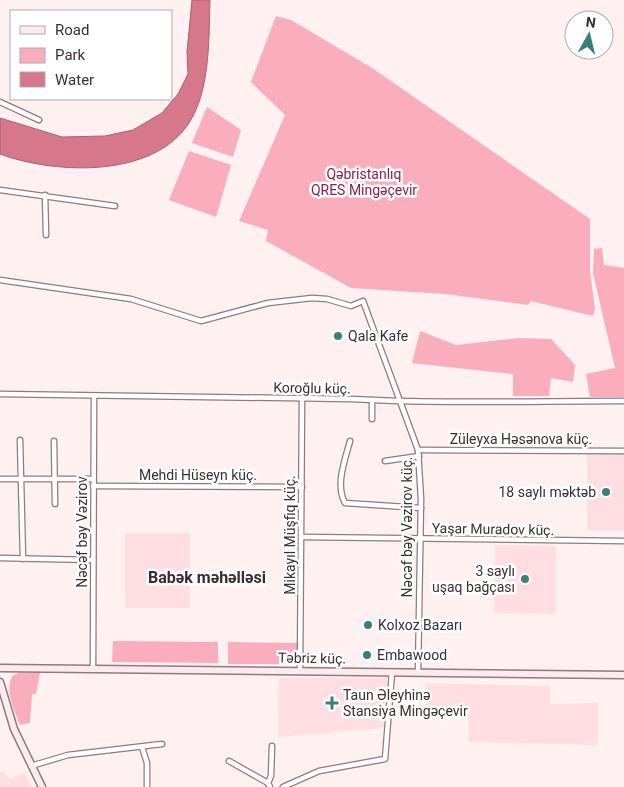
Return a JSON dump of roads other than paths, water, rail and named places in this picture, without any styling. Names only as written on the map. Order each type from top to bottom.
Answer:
[{"type":"main road","name":"Təbriz küç.","points":[[0,668],[624,675]]},
{"type":"main road","points":[[0,682],[9,716],[42,787]]},
{"type":"street","points":[[0,102],[40,120]]},
{"type":"street","points":[[0,190],[115,206]]},
{"type":"street","points":[[45,195],[46,235]]},
{"type":"street","name":"Nəcəf bəy Vəzirov küç.","points":[[0,280],[131,299],[201,321],[268,304],[312,298],[327,299],[351,306],[364,301],[418,453],[421,508],[418,673]]},
{"type":"street","name":"Koroğlu küç.","points":[[0,394],[399,402],[470,400],[624,401]]},
{"type":"street","name":"Nəcəf bəy Vəzirov","points":[[93,668],[94,396]]},
{"type":"street","name":"Mikayıl Müşfiq küç.","points":[[300,670],[302,399]]},
{"type":"street","points":[[372,400],[372,419]]},
{"type":"street","points":[[20,440],[22,559]]},
{"type":"street","points":[[54,441],[55,504]]},
{"type":"street","points":[[350,441],[341,481],[341,494],[345,504],[421,508]]},
{"type":"street","name":"Züleyxa Həsənova küç.","points":[[386,462],[418,453],[624,451]]},
{"type":"street","points":[[0,479],[93,479]]},
{"type":"street","name":"Mehdi Hüseyn küç.","points":[[93,486],[302,487]]},
{"type":"street","name":"Yaşar Muradov küç.","points":[[302,537],[624,541]]},
{"type":"street","points":[[0,558],[93,560]]},
{"type":"street","points":[[283,787],[319,771],[385,759],[392,672]]},
{"type":"street","points":[[31,766],[68,755],[162,744]]},
{"type":"street","points":[[229,761],[269,785],[272,746]]},
{"type":"street","points":[[142,747],[147,763],[147,787]]},
{"type":"water","points":[[192,0],[210,0],[208,59],[199,103],[193,116],[178,137],[157,151],[133,161],[106,166],[78,168],[50,166],[0,154],[0,118],[62,137],[105,136],[133,130],[162,113],[178,94],[188,74],[187,52]]},
{"type":"place","name":"Qala Kafe","points":[[338,336]]},
{"type":"place","name":"18 saylı məktəb","points":[[606,492]]},
{"type":"place","name":"3 saylı uşaq bağçası","points":[[525,579]]},
{"type":"place","name":"Kolxoz Bazarı","points":[[368,625]]},
{"type":"place","name":"Embawood","points":[[367,655]]},
{"type":"place","name":"Taun Əleyhinə Stansiya Mingəçevir","points":[[332,703]]},
{"type":"district","name":"Babək məhəlləsi","points":[[207,577]]},
{"type":"park label","name":"Qəbristanlıq QRES Mingəçevir","points":[[364,182]]}]
